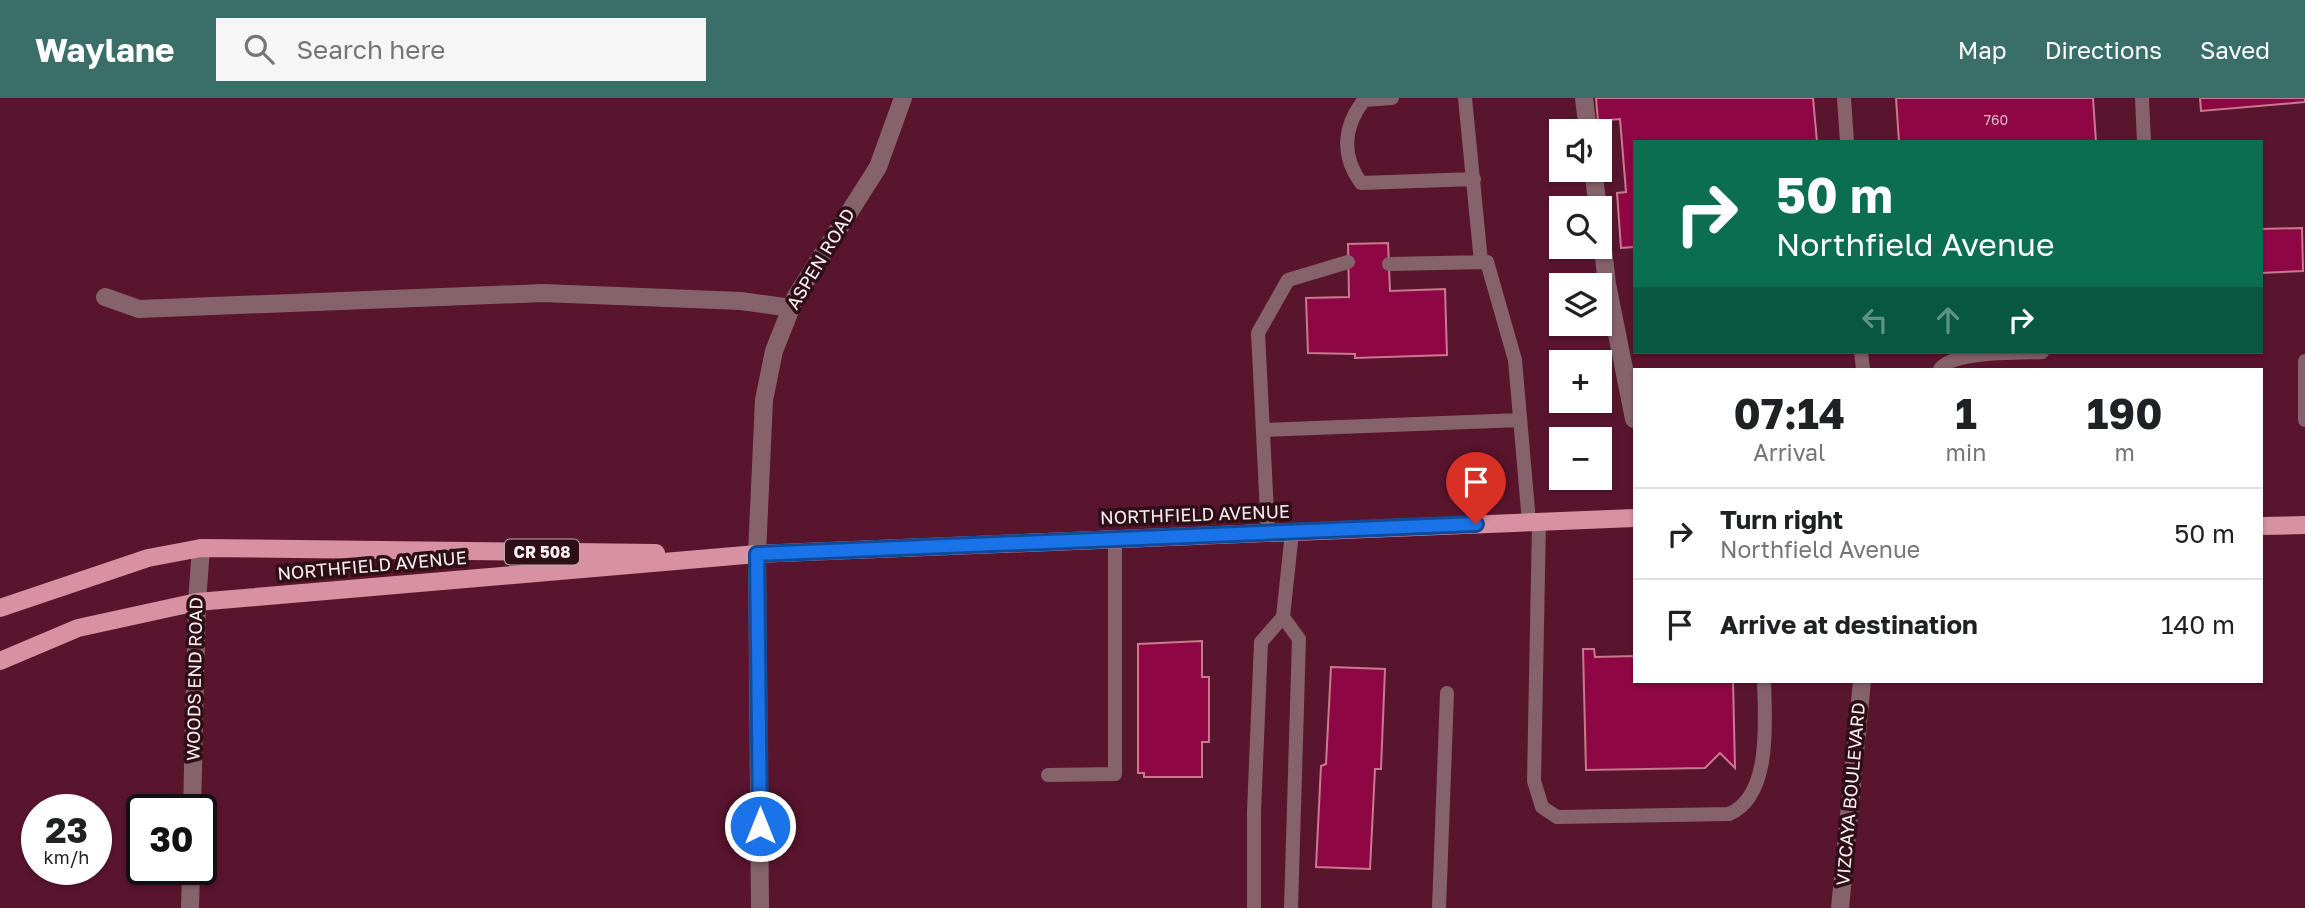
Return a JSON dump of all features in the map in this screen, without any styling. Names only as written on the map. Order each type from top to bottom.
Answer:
[{"type":"main road","name":"NORTHFIELD AVENUE","points":[[0,662],[78,628],[197,602],[757,554],[1633,518]]},
{"type":"main road","points":[[2263,526],[2305,525]]},
{"type":"main road","name":"NORTHFIELD AVENUE","points":[[0,608],[148,558],[201,548],[757,554]]},
{"type":"street","name":"ASPEN ROAD","points":[[760,908],[757,554],[764,400],[774,351],[791,308],[877,167],[903,98]]},
{"type":"street","points":[[1584,98],[1587,119]]},
{"type":"street","points":[[1604,259],[1633,414]]},
{"type":"street","points":[[105,297],[139,309],[542,293],[741,300],[791,308]]},
{"type":"street","name":"WOODS END ROAD","points":[[192,794],[197,602],[201,548]]},
{"type":"street","name":"VIZCAYA BOULEVARD","points":[[1840,908],[1862,683]]},
{"type":"street","points":[[190,908],[191,885]]},
{"type":"lane","points":[[1392,98],[1364,100],[1351,117],[1345,144],[1350,167],[1361,183],[1474,179]]},
{"type":"lane","points":[[1465,98],[1481,261]]},
{"type":"lane","points":[[1844,98],[1847,140]]},
{"type":"lane","points":[[2142,98],[2144,140]]},
{"type":"lane","points":[[1268,533],[1258,333],[1288,280],[1348,262]]},
{"type":"lane","points":[[1389,264],[1487,262],[1515,360],[1534,522],[1534,781],[1542,807],[1557,817],[1729,814],[1740,809],[1753,794],[1765,745],[1764,683]]},
{"type":"lane","points":[[1941,368],[1965,357],[2011,354]]},
{"type":"lane","points":[[2305,361],[2305,420]]},
{"type":"lane","points":[[1263,430],[1520,420]]},
{"type":"lane","points":[[1254,908],[1254,812],[1261,642],[1283,617],[1292,532]]},
{"type":"lane","points":[[1048,775],[1115,774],[1115,539]]},
{"type":"lane","points":[[1283,617],[1299,639],[1291,908]]},
{"type":"lane","points":[[1439,908],[1447,692]]},
{"type":"building","points":[[1596,98],[1813,98],[1817,140],[1633,140],[1633,247],[1621,248],[1617,193],[1626,192],[1620,119],[1598,119]]},
{"type":"building","points":[[1896,98],[2093,98],[2096,140],[1899,140]]},
{"type":"building","points":[[1896,98],[2093,98],[2096,140],[1899,140]]},
{"type":"building","points":[[2200,98],[2305,98],[2305,102],[2201,111]]},
{"type":"building","points":[[2302,228],[2303,271],[2263,273],[2263,229]]},
{"type":"building","points":[[1388,243],[1390,291],[1445,289],[1447,355],[1355,358],[1355,354],[1308,353],[1306,298],[1349,297],[1348,244]]},
{"type":"building","points":[[1202,641],[1202,677],[1209,677],[1209,742],[1202,742],[1202,777],[1144,777],[1144,773],[1138,773],[1138,644]]},
{"type":"building","points":[[1583,649],[1594,649],[1595,657],[1633,656],[1633,683],[1733,683],[1735,768],[1720,753],[1705,768],[1586,770]]},
{"type":"building","points":[[1331,667],[1385,669],[1381,769],[1375,769],[1370,869],[1316,867],[1321,766],[1326,764]]},
{"type":"route","points":[[760,826],[757,554],[1476,524]]}]
